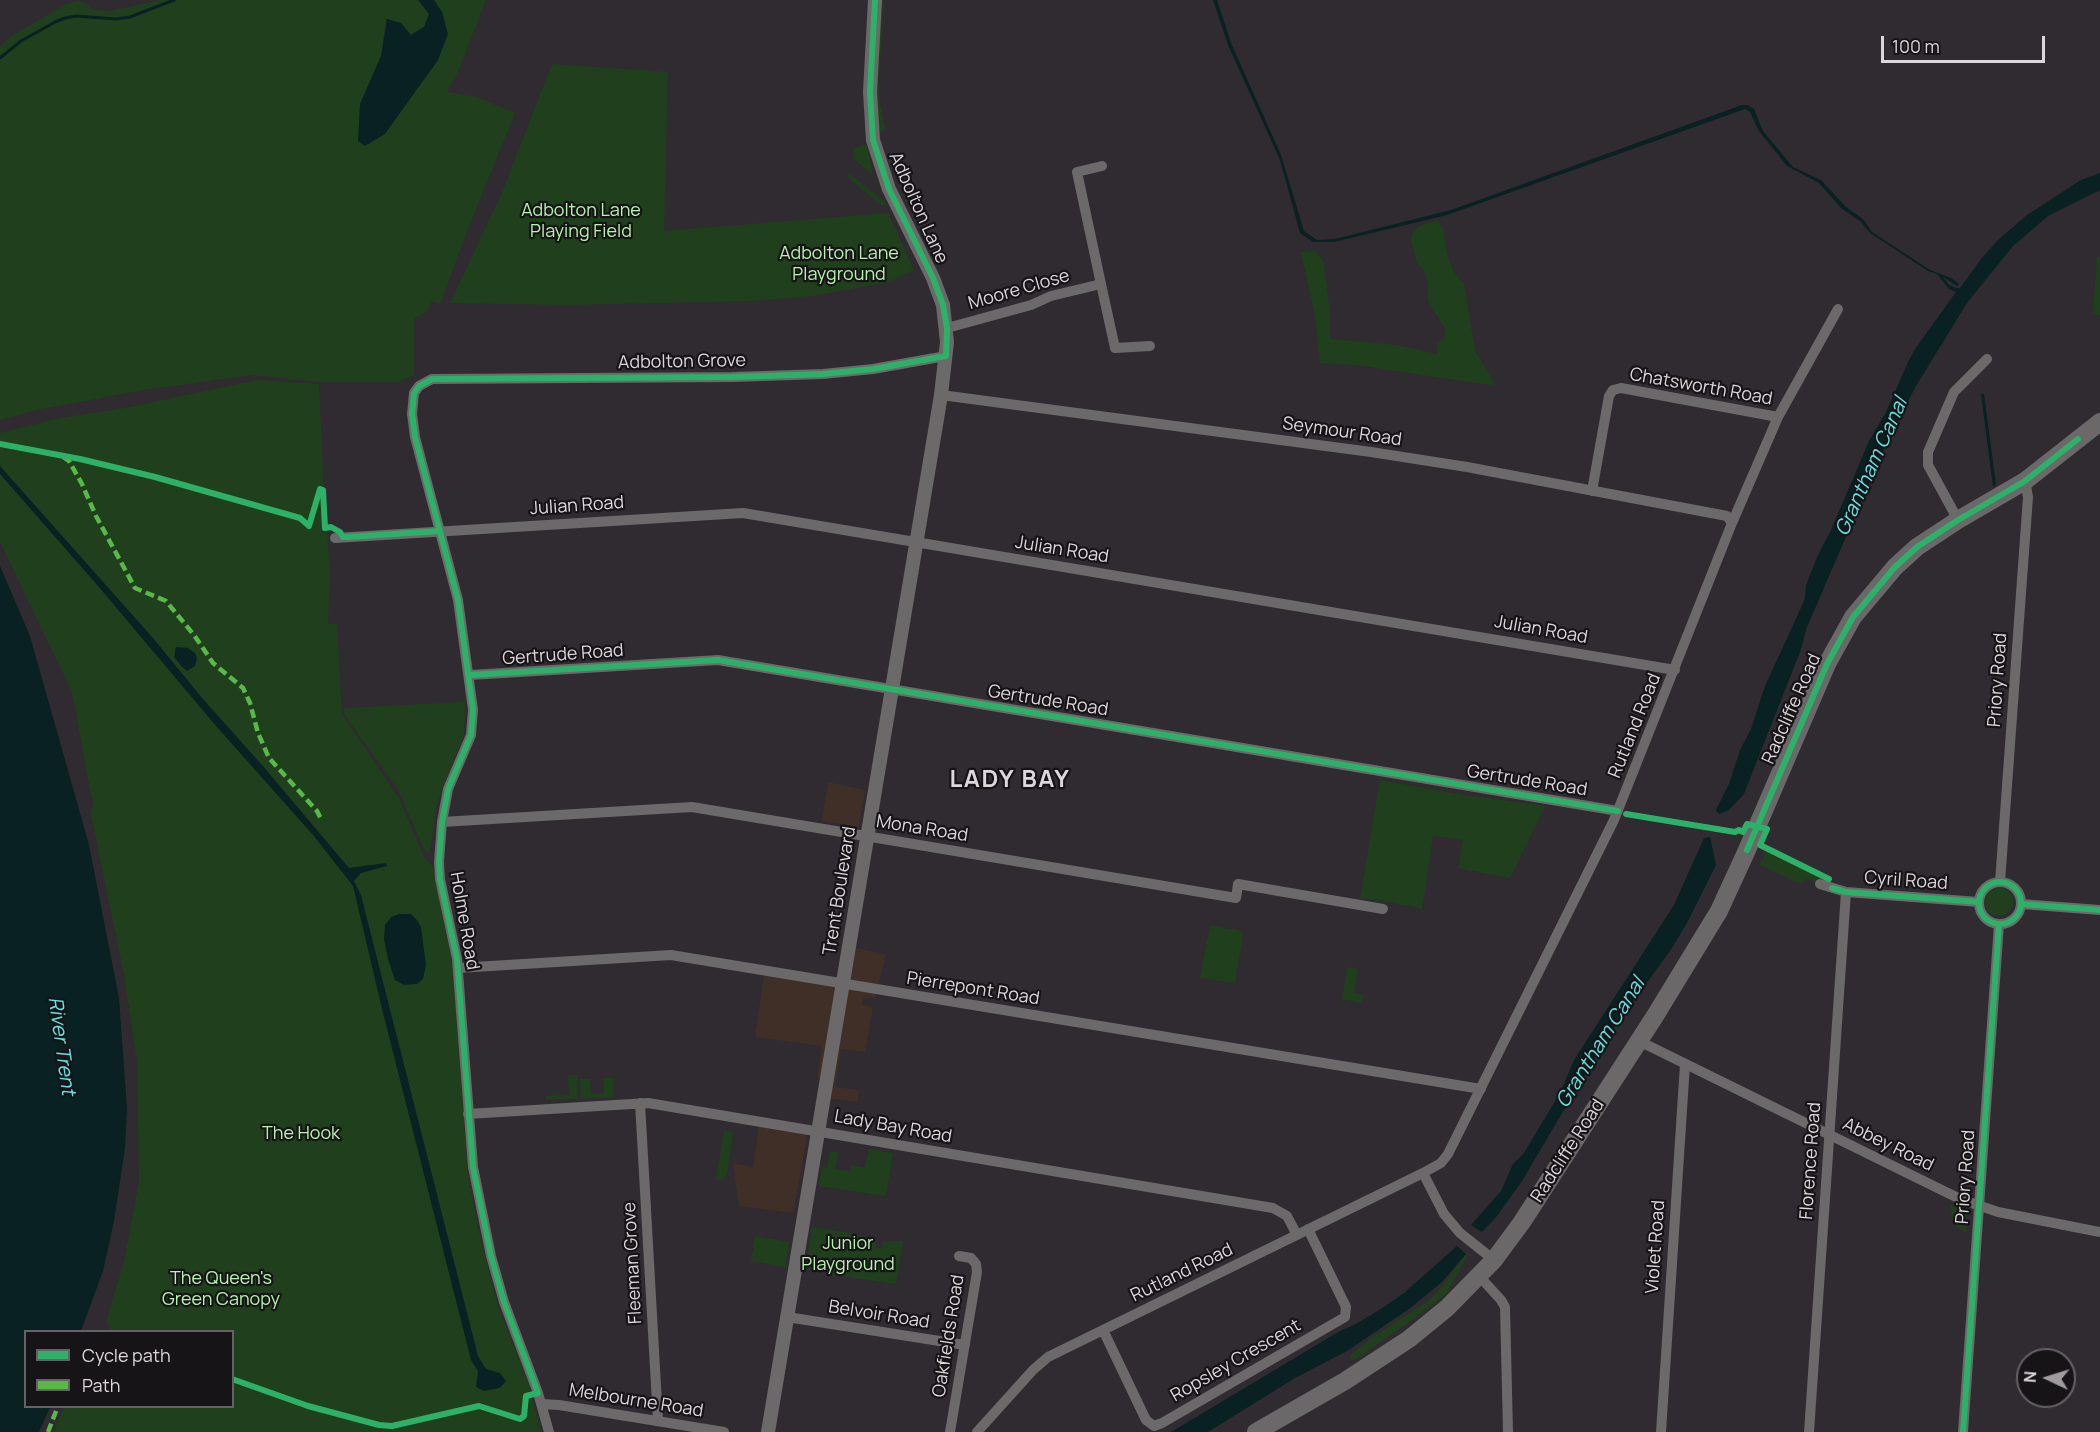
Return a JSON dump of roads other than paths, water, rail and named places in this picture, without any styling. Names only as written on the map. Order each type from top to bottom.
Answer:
[{"type":"highway","name":"Radcliffe Road","points":[[2078,440],[2100,413]]},
{"type":"highway","name":"Radcliffe Road","points":[[1256,1432],[1345,1381],[1409,1339],[1448,1308],[1480,1277],[1522,1222],[1685,970],[1719,911],[1827,664],[1853,617],[1895,567],[1930,537],[2025,481],[2100,422]]},
{"type":"street","name":"Adbolton Lane","points":[[874,0],[870,92],[874,145],[889,189],[933,278],[943,305],[947,328],[946,356]]},
{"type":"street","points":[[1102,166],[1077,172],[1115,348],[1150,346]]},
{"type":"street","name":"Moore Close","points":[[947,328],[1030,305],[1051,296],[1101,284]]},
{"type":"street","name":"Rutland Road","points":[[977,1432],[1041,1362],[1423,1173],[1441,1163],[1448,1154],[1618,811],[1732,523],[1778,417],[1838,309]]},
{"type":"street","name":"Adbolton Grove","points":[[418,386],[432,379],[823,374],[873,369],[946,356]]},
{"type":"street","name":"Trent Boulevard","points":[[768,1432],[946,356]]},
{"type":"street","points":[[1958,520],[1928,465],[1928,452],[1954,392],[1987,358]]},
{"type":"street","name":"Holme Road","points":[[418,386],[412,401],[415,437],[458,600],[473,710],[471,735],[448,789],[442,822],[439,862],[440,879],[458,968],[473,1167],[491,1256],[504,1302],[549,1432]]},
{"type":"street","name":"Chatsworth Road","points":[[1592,490],[1609,396],[1613,390],[1621,388],[1778,417]]},
{"type":"street","name":"Seymour Road","points":[[941,395],[1378,453],[1727,516],[1732,523]]},
{"type":"street","name":"Priory Road","points":[[2000,882],[2028,496],[2025,481]]},
{"type":"street","name":"Julian Road","points":[[335,538],[744,513],[1675,670]]},
{"type":"street","name":"Gertrude Road","points":[[470,675],[718,660],[1618,811]]},
{"type":"street","name":"Mona Road","points":[[442,822],[692,807],[1236,898],[1238,885],[1383,909]]},
{"type":"street","points":[[2000,882],[2015,888],[2021,904],[2014,918],[1999,924],[1993,923],[1982,914],[1979,902],[1983,890],[2000,882]]},
{"type":"street","name":"Cyril Road","points":[[1820,884],[1845,892],[1979,902]]},
{"type":"street","name":"Florence Road","points":[[1809,1432],[1845,892]]},
{"type":"street","points":[[2021,904],[2100,910]]},
{"type":"street","name":"Priory Road","points":[[1963,1432],[1999,924]]},
{"type":"street","name":"Pierrepont Road","points":[[458,968],[671,955],[1481,1089]]},
{"type":"street","name":"Abbey Road","points":[[1640,1041],[1960,1199],[1998,1212],[2100,1232]]},
{"type":"street","name":"Violet Road","points":[[1660,1432],[1685,1064]]},
{"type":"street","name":"Lady Bay Road","points":[[468,1114],[640,1103],[660,1105],[1273,1208],[1287,1216],[1297,1235]]},
{"type":"street","name":"Fleeman Grove","points":[[640,1103],[658,1421]]},
{"type":"street","points":[[1423,1173],[1444,1214],[1460,1233],[1494,1260]]},
{"type":"street","name":"Ropsley Crescent","points":[[1103,1330],[1146,1420],[1154,1426],[1162,1423],[1345,1317],[1346,1307],[1308,1229]]},
{"type":"street","name":"Oakfields Road","points":[[950,1432],[978,1272],[971,1258],[959,1256]]},
{"type":"street","points":[[1480,1277],[1505,1307],[1508,1432]]},
{"type":"street","name":"Belvoir Road","points":[[787,1317],[965,1345]]},
{"type":"street","name":"Melbourne Road","points":[[541,1404],[559,1404],[724,1432]]},
{"type":"water","points":[[418,0],[434,0],[442,12],[448,34],[438,60],[385,134],[365,146],[358,141],[360,104],[381,56],[387,19],[401,23],[411,35],[424,27],[429,14]]},
{"type":"water","name":"Grantham Canal","points":[[1213,0],[1217,0],[1231,43],[1281,155],[1304,231],[1317,240],[1335,239],[1451,210],[1747,105],[1754,109],[1763,131],[1793,167],[1821,180],[1846,207],[1863,219],[1872,232],[1930,270],[1951,278],[1959,284],[1957,286],[1942,276],[1949,285],[1960,288],[1998,240],[2027,215],[2081,180],[2100,173],[2100,190],[2048,216],[2013,246],[1967,303],[1916,386],[1889,437],[1807,627],[1800,652],[1744,794],[1729,810],[1719,814],[1716,810],[1751,729],[1765,686],[1805,598],[1806,585],[1817,557],[1869,441],[1886,412],[1908,362],[1956,292],[1949,289],[1937,274],[1928,271],[1870,233],[1861,222],[1841,208],[1819,183],[1787,166],[1759,131],[1750,112],[1745,109],[1447,215],[1334,242],[1313,242],[1300,233],[1280,160],[1228,45]]},
{"type":"water","points":[[1981,394],[1984,394],[1996,485],[1993,487]]},
{"type":"water","points":[[0,466],[153,638],[349,868],[386,863],[387,866],[361,873],[354,881],[361,895],[478,1356],[486,1369],[500,1373],[506,1381],[500,1388],[484,1391],[476,1387],[478,1371],[471,1360],[353,886],[313,835],[216,726],[0,474]]},
{"type":"water","name":"River Trent","points":[[0,566],[30,636],[89,845],[119,998],[127,1109],[125,1148],[114,1221],[103,1271],[81,1330],[24,1330],[24,1408],[50,1408],[39,1432],[0,1432]]},
{"type":"water","points":[[176,647],[188,648],[195,653],[197,658],[195,666],[187,671],[182,667],[174,657]]},
{"type":"water","name":"Grantham Canal","points":[[1710,837],[1716,865],[1687,923],[1672,948],[1606,1039],[1522,1181],[1497,1216],[1482,1232],[1471,1225],[1501,1191],[1513,1164],[1524,1153],[1560,1093],[1574,1060],[1674,905],[1704,838]]},
{"type":"water","points":[[411,914],[421,927],[426,965],[423,979],[417,984],[404,985],[395,980],[388,959],[384,939],[385,925],[391,917]]},
{"type":"water","points":[[1457,1246],[1466,1254],[1442,1282],[1409,1309],[1347,1351],[1295,1378],[1208,1432],[1171,1432],[1381,1309],[1404,1293]]},
{"type":"waterway","points":[[0,58],[21,41],[65,18],[76,16],[116,19],[130,17],[174,0]]},
{"type":"district","name":"LADY BAY","points":[[1010,780]]},
{"type":"park label","name":"Adbolton Lane Playing Field","points":[[581,221]]},
{"type":"park label","name":"Adbolton Lane Playground","points":[[839,264]]},
{"type":"park label","name":"The Hook","points":[[301,1134]]},
{"type":"park label","name":"Junior Playground","points":[[848,1254]]},
{"type":"park label","name":"The Queen's Green Canopy","points":[[221,1289]]}]
